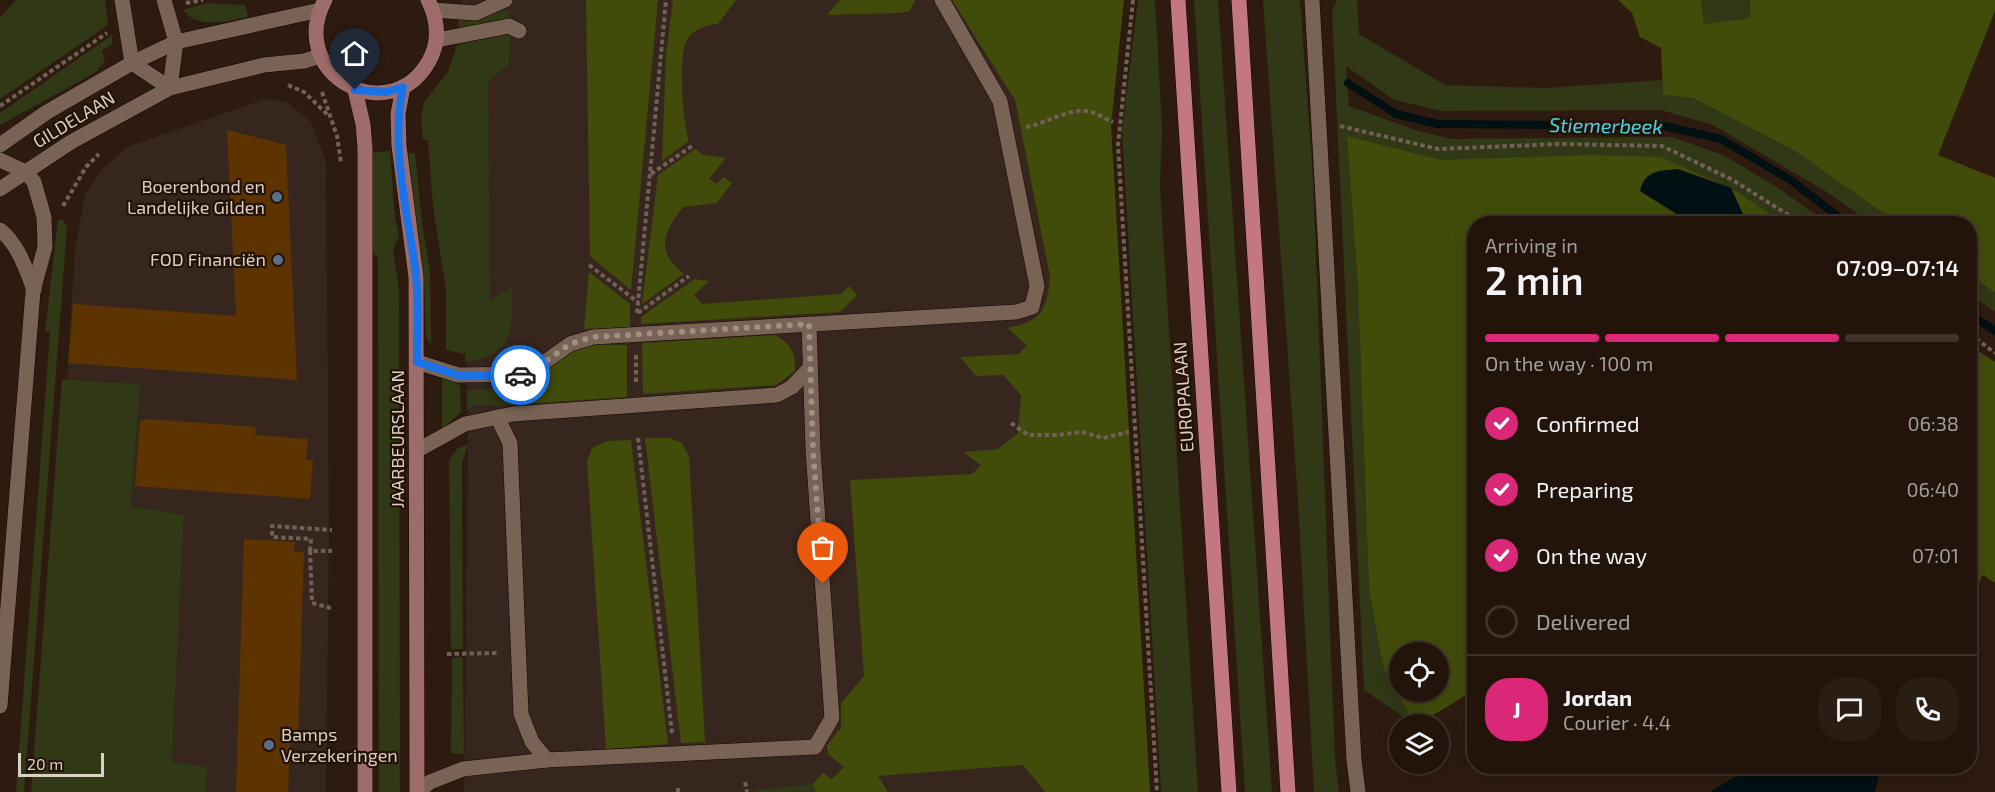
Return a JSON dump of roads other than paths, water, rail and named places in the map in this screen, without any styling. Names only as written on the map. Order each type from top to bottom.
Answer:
[{"type":"main road","name":"EUROPALAAN","points":[[1178,0],[1228,792]]},
{"type":"main road","points":[[1239,0],[1288,792]]},
{"type":"main road","points":[[322,5],[315,25],[316,41],[320,56],[328,70],[340,82],[355,90],[387,92],[403,87],[425,68],[437,40],[430,5]]},
{"type":"main road","name":"JAARBEURSLAAN","points":[[403,87],[398,114],[399,146],[416,277],[418,792]]},
{"type":"main road","name":"JAARBEURSLAAN","points":[[355,90],[363,124],[365,148],[365,792]]},
{"type":"street","points":[[122,0],[132,63],[170,88],[176,42],[164,0]]},
{"type":"street","points":[[430,5],[476,12],[505,0]]},
{"type":"street","points":[[417,362],[458,375],[528,374],[570,344],[593,337],[1016,312],[1032,307],[1037,286],[1000,101],[942,0]]},
{"type":"street","points":[[1312,0],[1351,713],[1358,792]]},
{"type":"street","name":"GILDELAAN","points":[[0,145],[47,112],[132,63],[176,42],[322,5]]},
{"type":"street","points":[[437,40],[509,26],[519,31]]},
{"type":"street","name":"GILDELAAN","points":[[0,189],[71,142],[170,88],[264,65],[304,61],[320,56]]},
{"type":"street","points":[[0,160],[26,172],[34,182],[44,217],[45,247],[34,290],[0,706]]},
{"type":"street","points":[[0,230],[7,236],[22,260],[34,290]]},
{"type":"street","points":[[418,792],[430,782],[458,770],[547,760],[815,747],[832,718],[811,392],[809,324]]},
{"type":"street","points":[[418,450],[465,424],[497,417],[777,395],[792,387],[810,368]]},
{"type":"street","points":[[497,417],[510,443],[521,714],[532,742],[547,760]]},
{"type":"waterway","name":"Stiemerbeek","points":[[1348,83],[1396,114],[1438,124],[1664,126],[1721,139],[1792,181],[1838,216]]},
{"type":"waterway","name":"Stiemerbeek","points":[[1977,319],[1995,331]]},
{"type":"place","name":"Boerenbond en Landelijke Gilden","points":[[277,197]]},
{"type":"place","name":"FOD Financiën","points":[[278,260]]},
{"type":"place","name":"Bamps Verzekeringen","points":[[269,745]]}]
